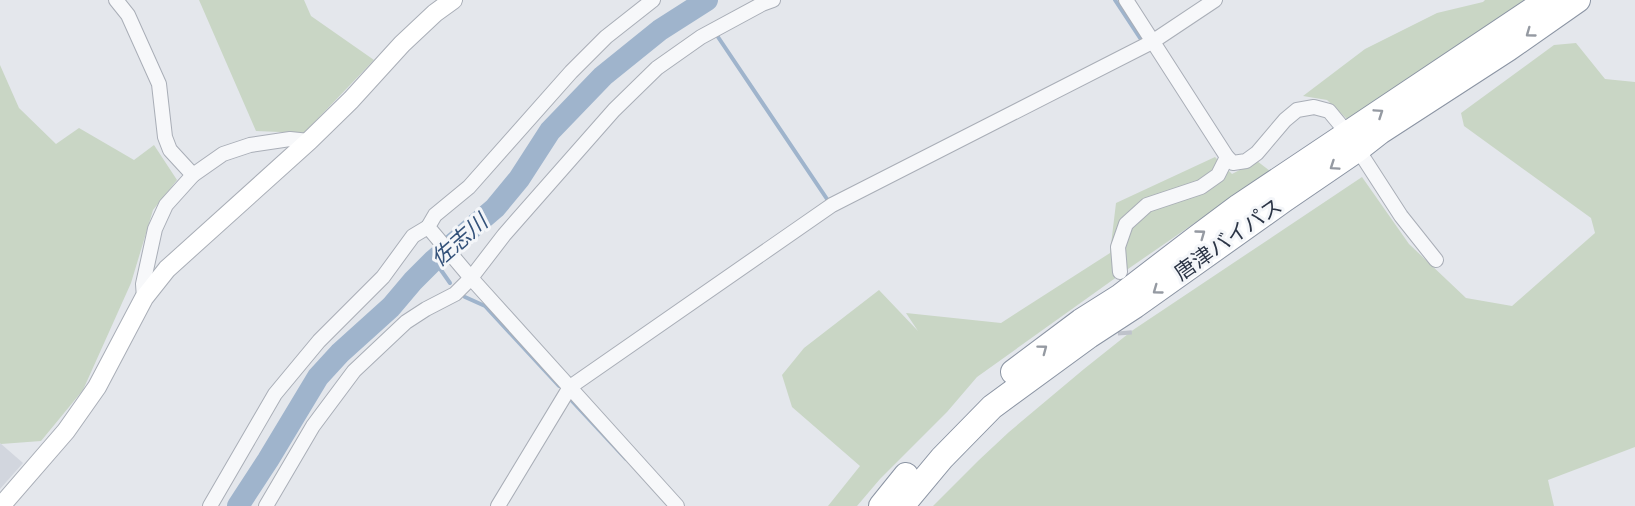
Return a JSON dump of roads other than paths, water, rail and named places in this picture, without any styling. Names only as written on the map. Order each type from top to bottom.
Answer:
[{"type":"highway","name":"唐津バイパス","points":[[902,506],[942,458],[992,407],[1089,336],[1276,206],[1352,142],[1547,0]]},
{"type":"highway","name":"唐津バイパス","points":[[881,506],[903,478],[978,399],[1222,219],[1352,142],[1380,132],[1508,49],[1578,0]]},
{"type":"street","points":[[116,0],[128,15],[159,84],[165,137],[170,150],[193,175]]},
{"type":"street","points":[[1,506],[66,431],[97,387],[144,298],[167,269],[309,141],[351,100],[402,44],[435,13],[453,0]]},
{"type":"street","points":[[210,506],[275,394],[319,341],[383,277],[413,236],[429,228],[435,215],[469,187],[571,72],[606,37],[653,0]]},
{"type":"street","points":[[266,506],[313,426],[354,371],[406,322],[455,294],[468,275],[614,110],[657,68],[701,37],[773,0]]},
{"type":"street","points":[[1126,0],[1233,163],[1246,161],[1257,153],[1285,120],[1297,110],[1314,107],[1329,111],[1401,216],[1436,260]]},
{"type":"street","points":[[498,506],[570,387],[832,205],[1152,42],[1215,0]]},
{"type":"street","points":[[144,298],[143,284],[155,229],[166,205],[193,175],[223,154],[250,145],[290,139],[309,141]]},
{"type":"street","points":[[1120,272],[1118,247],[1126,224],[1147,206],[1201,187],[1218,175],[1227,157]]},
{"type":"street","points":[[429,228],[468,275],[677,506]]},
{"type":"waterway","name":"佐志川","points":[[238,506],[318,377],[340,353],[391,307],[434,260],[495,208],[519,179],[550,131],[603,76],[660,30],[707,0]]},
{"type":"waterway","points":[[1115,0],[1140,38]]},
{"type":"waterway","points":[[718,37],[827,199]]},
{"type":"waterway","points":[[434,260],[450,283]]},
{"type":"waterway","points":[[465,297],[485,306],[559,386]]},
{"type":"waterway","points":[[572,401],[626,459]]},
{"type":"tunnel","points":[[1123,310],[1125,335]]}]
